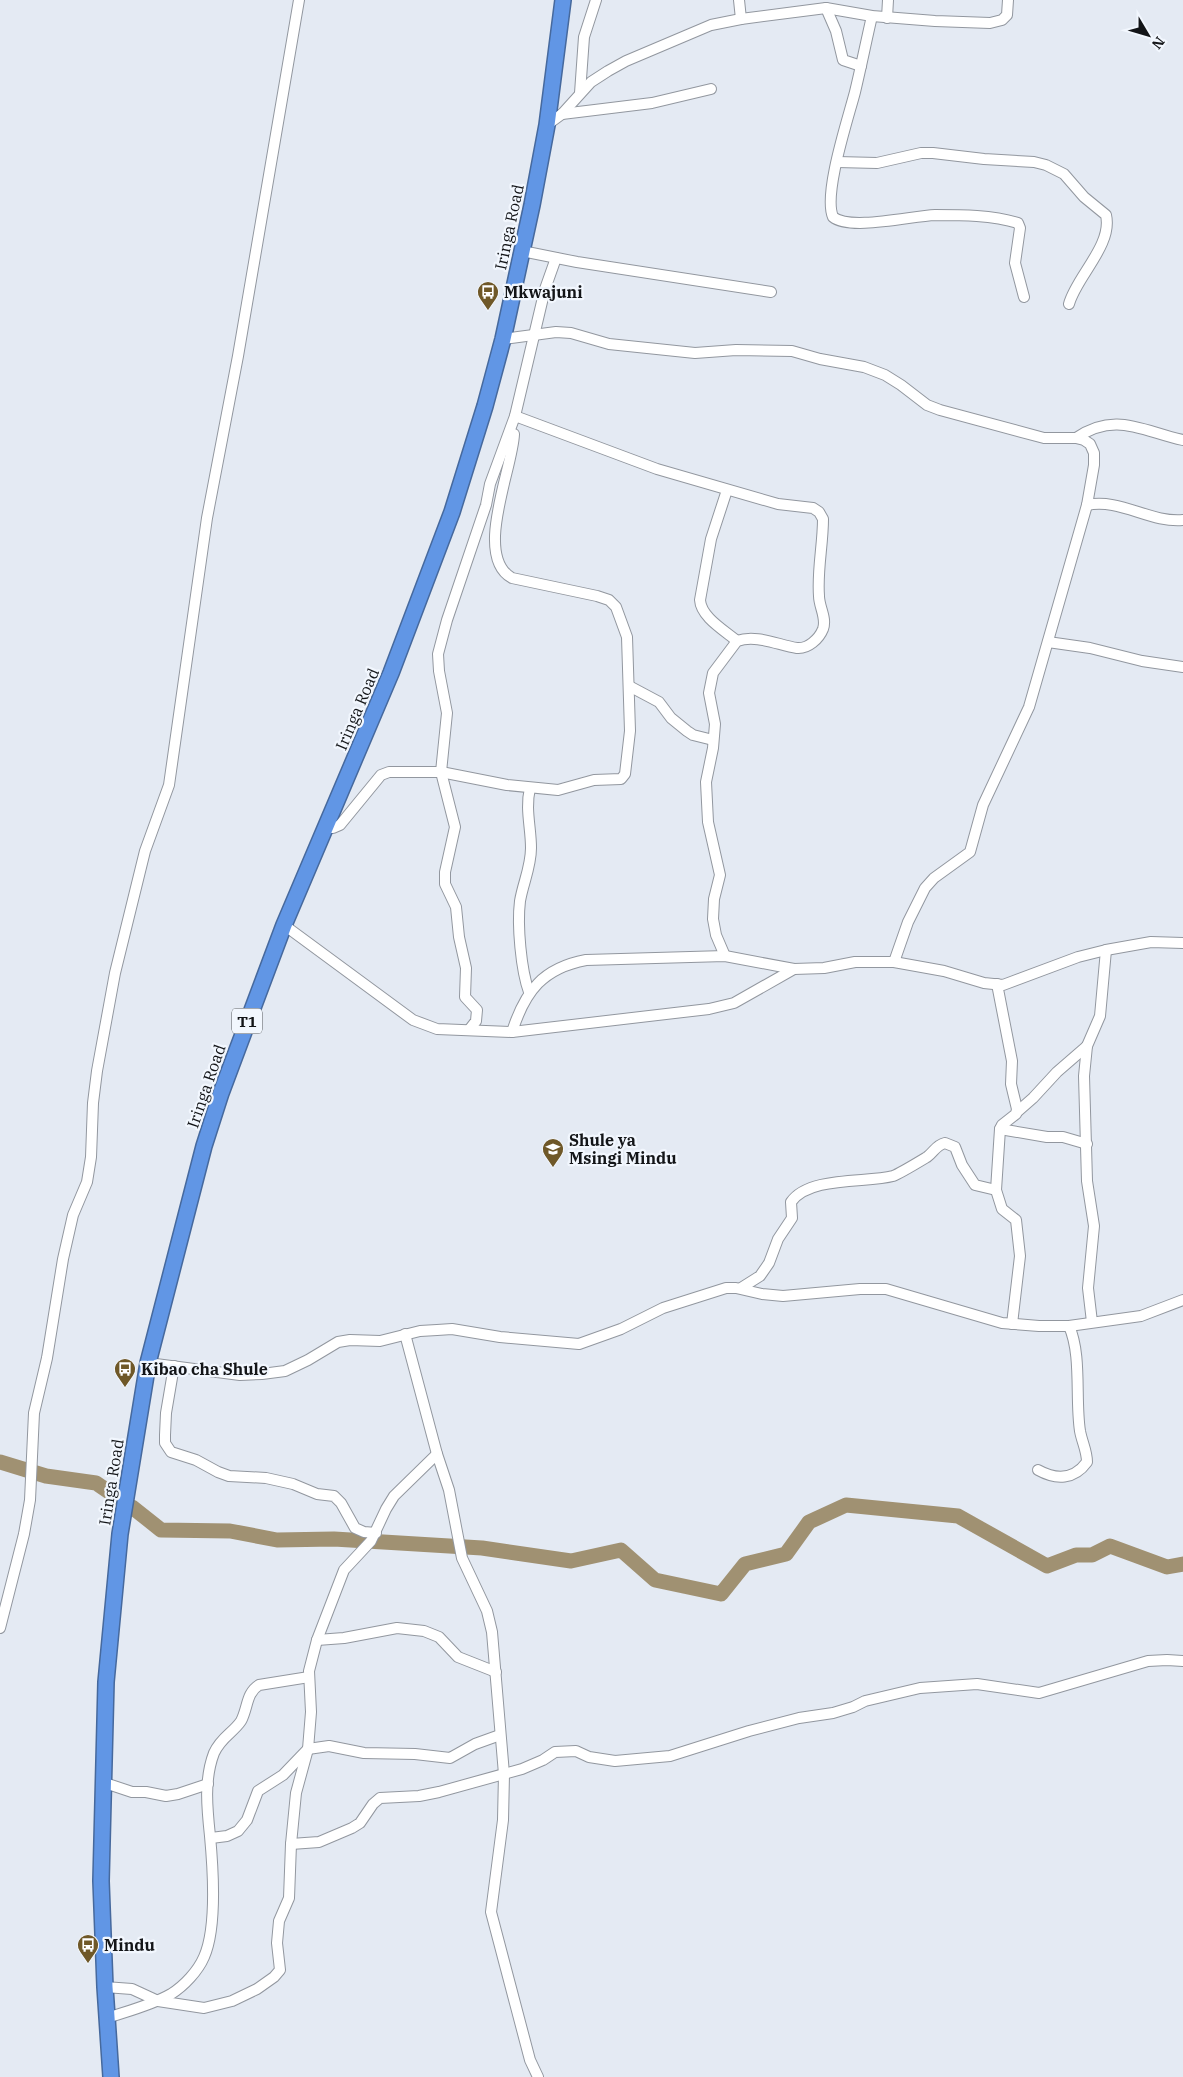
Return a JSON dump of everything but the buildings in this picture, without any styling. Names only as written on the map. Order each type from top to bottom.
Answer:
[{"type":"highway","name":"Iringa Road","points":[[111,2077],[101,1881],[106,1682],[115,1574],[125,1499],[148,1363],[204,1146],[221,1093],[284,924],[327,827],[391,673],[452,512],[503,339],[547,125],[563,0]]},
{"type":"street","points":[[0,1628],[24,1534],[30,1500],[34,1413],[47,1358],[63,1259],[73,1215],[87,1182],[90,1165],[97,1071],[115,973],[146,851],[169,785],[207,518],[238,356],[299,0]]},
{"type":"street","points":[[580,93],[584,37],[596,0]]},
{"type":"street","points":[[739,0],[741,19]]},
{"type":"street","points":[[887,18],[888,0]]},
{"type":"street","points":[[547,125],[562,114],[591,82],[626,61],[711,25],[741,19],[826,8],[887,18],[935,22],[998,22],[1007,15],[1008,0]]},
{"type":"street","points":[[826,8],[836,31],[843,60],[861,66]]},
{"type":"street","points":[[872,16],[837,162],[829,204],[833,217],[836,220],[866,223],[911,216],[976,216],[1018,223],[1020,228],[1015,264],[1024,296]]},
{"type":"street","points":[[562,114],[652,103],[711,89]]},
{"type":"street","points":[[837,162],[877,162],[921,153],[933,153],[1034,162],[1046,165],[1064,174],[1084,197],[1106,215],[1107,219],[1098,252],[1082,281],[1073,292],[1069,304]]},
{"type":"street","points":[[522,251],[705,283],[771,292]]},
{"type":"street","points":[[469,1030],[476,1021],[477,1010],[465,997],[466,968],[459,937],[456,907],[445,884],[455,827],[441,772],[447,713],[439,671],[438,654],[447,620],[486,505],[490,484],[513,421],[545,289],[556,258]]},
{"type":"street","points":[[503,339],[534,336],[549,332],[571,333],[608,344],[695,353],[736,350],[792,351],[820,359],[864,367],[885,375],[902,385],[927,405],[940,410],[1044,438],[1076,438],[1090,444],[1094,453],[1087,505],[1029,707],[988,795],[970,852],[934,878],[925,888],[908,922],[894,962]]},
{"type":"street","points":[[513,421],[727,490],[778,504],[813,508],[819,512],[823,520],[818,580],[819,601],[824,621],[820,635],[811,644],[799,648],[761,640],[737,641],[713,673],[710,684],[710,702],[714,717],[713,740],[706,782],[707,804],[710,832],[718,859],[720,875],[714,899],[712,919],[716,935],[726,956]]},
{"type":"street","points":[[327,827],[333,828],[340,825],[384,773],[441,772],[530,788],[558,790],[594,780],[622,779],[624,776],[630,731],[630,686],[628,637],[620,614],[609,600],[512,578],[501,570],[496,551],[495,530],[514,438],[513,421]]},
{"type":"street","points":[[1076,438],[1088,429],[1107,424],[1144,429],[1183,440]]},
{"type":"street","points":[[727,490],[711,539],[700,600],[708,616],[737,641]]},
{"type":"street","points":[[1087,505],[1096,503],[1107,504],[1166,520],[1183,520]]},
{"type":"street","points":[[1048,642],[1090,648],[1142,661],[1183,667]]},
{"type":"street","points":[[630,686],[659,702],[671,718],[687,731],[713,740]]},
{"type":"street","points":[[529,992],[525,981],[519,918],[520,900],[529,866],[531,848],[527,802],[530,788]]},
{"type":"street","points":[[284,924],[413,1020],[437,1029],[512,1032],[648,1018],[722,1007],[739,1000],[794,969]]},
{"type":"street","points":[[512,1032],[529,992],[536,983],[555,969],[569,963],[586,960],[726,956],[794,969],[824,968],[855,962],[894,962],[997,984],[1008,984],[1060,963],[1106,950],[1150,942],[1183,943]]},
{"type":"street","points":[[1092,1322],[1088,1288],[1094,1226],[1087,1181],[1084,1076],[1087,1046],[1100,1016],[1106,950]]},
{"type":"street","points":[[997,984],[1012,1061],[1011,1081],[1016,1112]]},
{"type":"street","points":[[1012,1324],[1020,1256],[1017,1224],[1013,1217],[1001,1207],[996,1190],[1000,1130],[1002,1125],[1087,1046]]},
{"type":"street","points":[[1000,1130],[1047,1137],[1063,1137],[1087,1144]]},
{"type":"street","points":[[741,1288],[764,1272],[778,1239],[792,1218],[791,1202],[806,1191],[830,1183],[894,1176],[926,1158],[935,1148],[945,1143],[954,1147],[962,1166],[975,1185],[996,1190]]},
{"type":"street","points":[[148,1363],[240,1375],[270,1373],[285,1371],[338,1342],[350,1340],[380,1341],[420,1331],[452,1330],[500,1337],[579,1344],[621,1329],[663,1308],[726,1288],[741,1288],[762,1294],[783,1296],[860,1290],[893,1290],[953,1310],[1012,1324],[1069,1326],[1141,1316],[1183,1300]]},
{"type":"street","points":[[1038,1470],[1048,1475],[1068,1476],[1076,1473],[1087,1462],[1087,1453],[1080,1432],[1074,1344],[1069,1326]]},
{"type":"street","points":[[405,1334],[437,1454],[449,1490],[462,1558],[489,1620],[496,1672],[504,1774],[503,1820],[492,1912],[530,2060],[538,2077]]},
{"type":"street","points":[[174,1366],[164,1435],[165,1443],[171,1452],[196,1460],[229,1476],[266,1478],[293,1484],[317,1494],[334,1496],[341,1503],[355,1528],[364,1532],[376,1533]]},
{"type":"street","points":[[105,1987],[132,1990],[158,2001],[204,2008],[232,2001],[256,1989],[274,1977],[280,1970],[278,1937],[280,1921],[289,1898],[291,1844],[296,1793],[308,1749],[311,1712],[309,1671],[317,1640],[342,1573],[376,1533],[386,1508],[394,1496],[437,1454]]},
{"type":"street","points":[[317,1640],[344,1638],[397,1628],[424,1631],[440,1637],[458,1657],[496,1672]]},
{"type":"street","points":[[291,1844],[319,1842],[352,1828],[360,1823],[380,1798],[429,1794],[522,1769],[543,1760],[555,1752],[564,1750],[615,1761],[679,1754],[749,1731],[799,1718],[853,1708],[865,1701],[920,1688],[977,1684],[1039,1692],[1148,1661],[1167,1660],[1183,1662]]},
{"type":"street","points":[[107,2018],[158,2001],[173,1993],[191,1976],[204,1956],[210,1928],[213,1892],[207,1804],[209,1771],[214,1752],[220,1742],[242,1719],[250,1693],[254,1688],[259,1685],[310,1677]]},
{"type":"street","points":[[210,1838],[227,1836],[238,1831],[247,1820],[258,1791],[282,1775],[308,1749],[329,1746],[364,1753],[415,1754],[450,1758],[475,1744],[500,1735]]},
{"type":"street","points":[[102,1782],[132,1792],[146,1792],[166,1796],[208,1784]]},
{"type":"waterway","points":[[0,1462],[46,1476],[96,1483],[118,1498]]},
{"type":"waterway","points":[[132,1507],[161,1530],[230,1531],[277,1540],[334,1539],[482,1548],[571,1561],[621,1550],[655,1580],[721,1594],[745,1564],[786,1554],[809,1522],[846,1505],[958,1516],[1047,1566],[1076,1555],[1092,1555],[1110,1546],[1167,1567],[1183,1564]]},
{"type":"place","name":"Mkwajuni","points":[[488,311]]},
{"type":"place","name":"Shule ya Msingi Mindu","points":[[553,1168]]},
{"type":"place","name":"Kibao cha Shule","points":[[125,1388]]},
{"type":"place","name":"Mindu","points":[[88,1964]]}]
